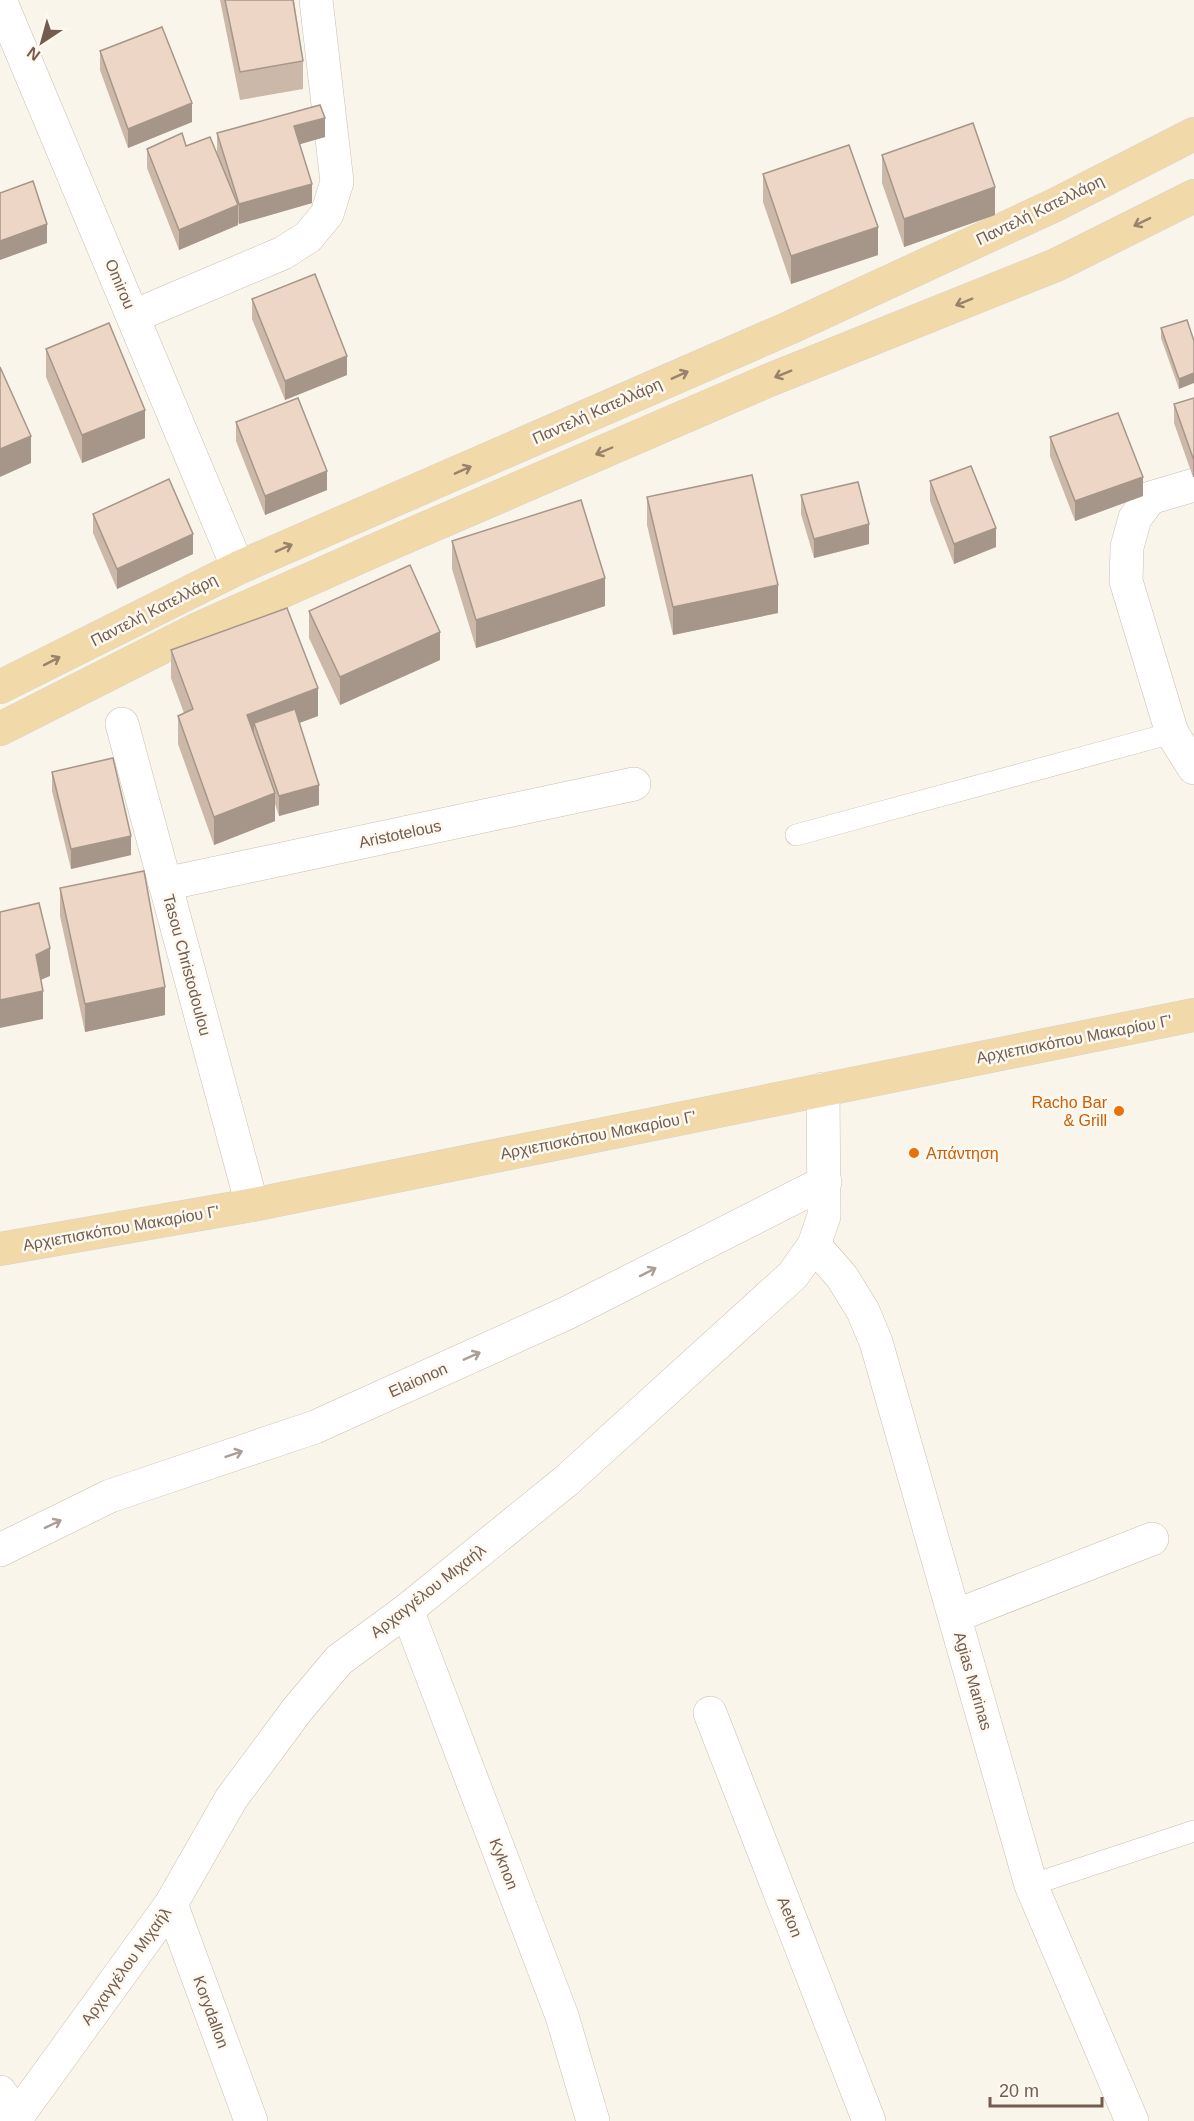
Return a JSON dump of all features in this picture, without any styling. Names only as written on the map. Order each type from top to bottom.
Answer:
[{"type":"main road","name":"Παντελή Κατελλάρη","points":[[0,687],[238,568],[789,328],[1055,205],[1194,134]]},
{"type":"main road","points":[[0,729],[200,628],[767,381],[1056,265],[1194,196]]},
{"type":"main road","name":"Αρχιεπισκόπου Μακαρίου Γ'","points":[[0,1249],[252,1205],[1194,1015]]},
{"type":"street","name":"Omirou","points":[[0,0],[238,568]]},
{"type":"street","points":[[134,316],[283,253],[308,237],[327,214],[337,182],[316,0]]},
{"type":"street","points":[[1194,485],[1150,498],[1135,518],[1127,546],[1126,581],[1172,733],[1194,768]]},
{"type":"street","name":"Tasou Christodoulou","points":[[122,724],[252,1205]]},
{"type":"street","name":"Aristotelous","points":[[165,884],[634,784]]},
{"type":"street","name":"Αρχαγγέλου Μιχαήλ","points":[[10,2110],[171,1904],[231,1799],[297,1710],[339,1660],[407,1610],[566,1482],[793,1275],[814,1245],[824,1216],[823,1089]]},
{"type":"street","name":"Elaionon","points":[[0,1550],[110,1496],[315,1427],[567,1313],[825,1182]]},
{"type":"street","name":"Agias Marinas","points":[[814,1245],[842,1277],[863,1311],[876,1342],[1031,1885],[1132,2121]]},
{"type":"street","points":[[955,1616],[1152,1539]]},
{"type":"street","name":"Kyknon","points":[[407,1610],[562,2016],[593,2121]]},
{"type":"street","name":"Aeton","points":[[710,1713],[869,2121]]},
{"type":"street","name":"Korydallon","points":[[171,1904],[250,2121]]},
{"type":"lane","points":[[796,835],[1172,733]]},
{"type":"lane","points":[[1031,1885],[1194,1831]]},
{"type":"building","points":[[225,0],[293,0],[303,61],[240,72]]},
{"type":"building","points":[[162,27],[192,103],[128,129],[100,51]]},
{"type":"building","points":[[320,105],[325,118],[294,126],[312,184],[239,204],[217,133]]},
{"type":"building","points":[[973,123],[995,187],[904,219],[882,155]]},
{"type":"building","points":[[182,133],[186,146],[210,137],[238,205],[179,230],[147,149]]},
{"type":"building","points":[[849,145],[878,227],[791,256],[763,174]]},
{"type":"building","points":[[33,181],[47,224],[0,241],[0,193]]},
{"type":"building","points":[[315,274],[347,356],[285,381],[252,299]]},
{"type":"building","points":[[1187,320],[1194,341],[1194,373],[1179,379],[1161,328]]},
{"type":"building","points":[[109,323],[145,410],[82,435],[46,349]]},
{"type":"building","points":[[0,367],[31,436],[0,449]]},
{"type":"building","points":[[298,398],[327,471],[265,496],[236,422]]},
{"type":"building","points":[[1194,398],[1194,457],[1193,458],[1174,404]]},
{"type":"building","points":[[1118,413],[1143,477],[1075,501],[1050,437]]},
{"type":"building","points":[[971,466],[996,528],[954,544],[930,481]]},
{"type":"building","points":[[752,475],[778,585],[673,607],[647,497]]},
{"type":"building","points":[[169,479],[193,534],[117,569],[93,514]]},
{"type":"building","points":[[858,482],[869,524],[814,539],[801,495]]},
{"type":"building","points":[[581,500],[605,578],[476,620],[452,541]]},
{"type":"building","points":[[410,565],[440,632],[340,677],[309,611]]},
{"type":"building","points":[[287,608],[318,688],[247,715],[275,793],[214,817],[178,716],[193,709],[171,650]]},
{"type":"building","points":[[295,709],[319,785],[279,796],[254,723]]},
{"type":"building","points":[[113,758],[131,836],[71,849],[52,772]]},
{"type":"building","points":[[144,871],[165,987],[85,1004],[60,888]]},
{"type":"building","points":[[39,903],[50,948],[36,955],[43,991],[0,1000],[0,912]]},
{"type":"place","name":"Racho Bar & Grill","points":[[1119,1111]]},
{"type":"place","name":"Απάντηση","points":[[914,1153]]}]
